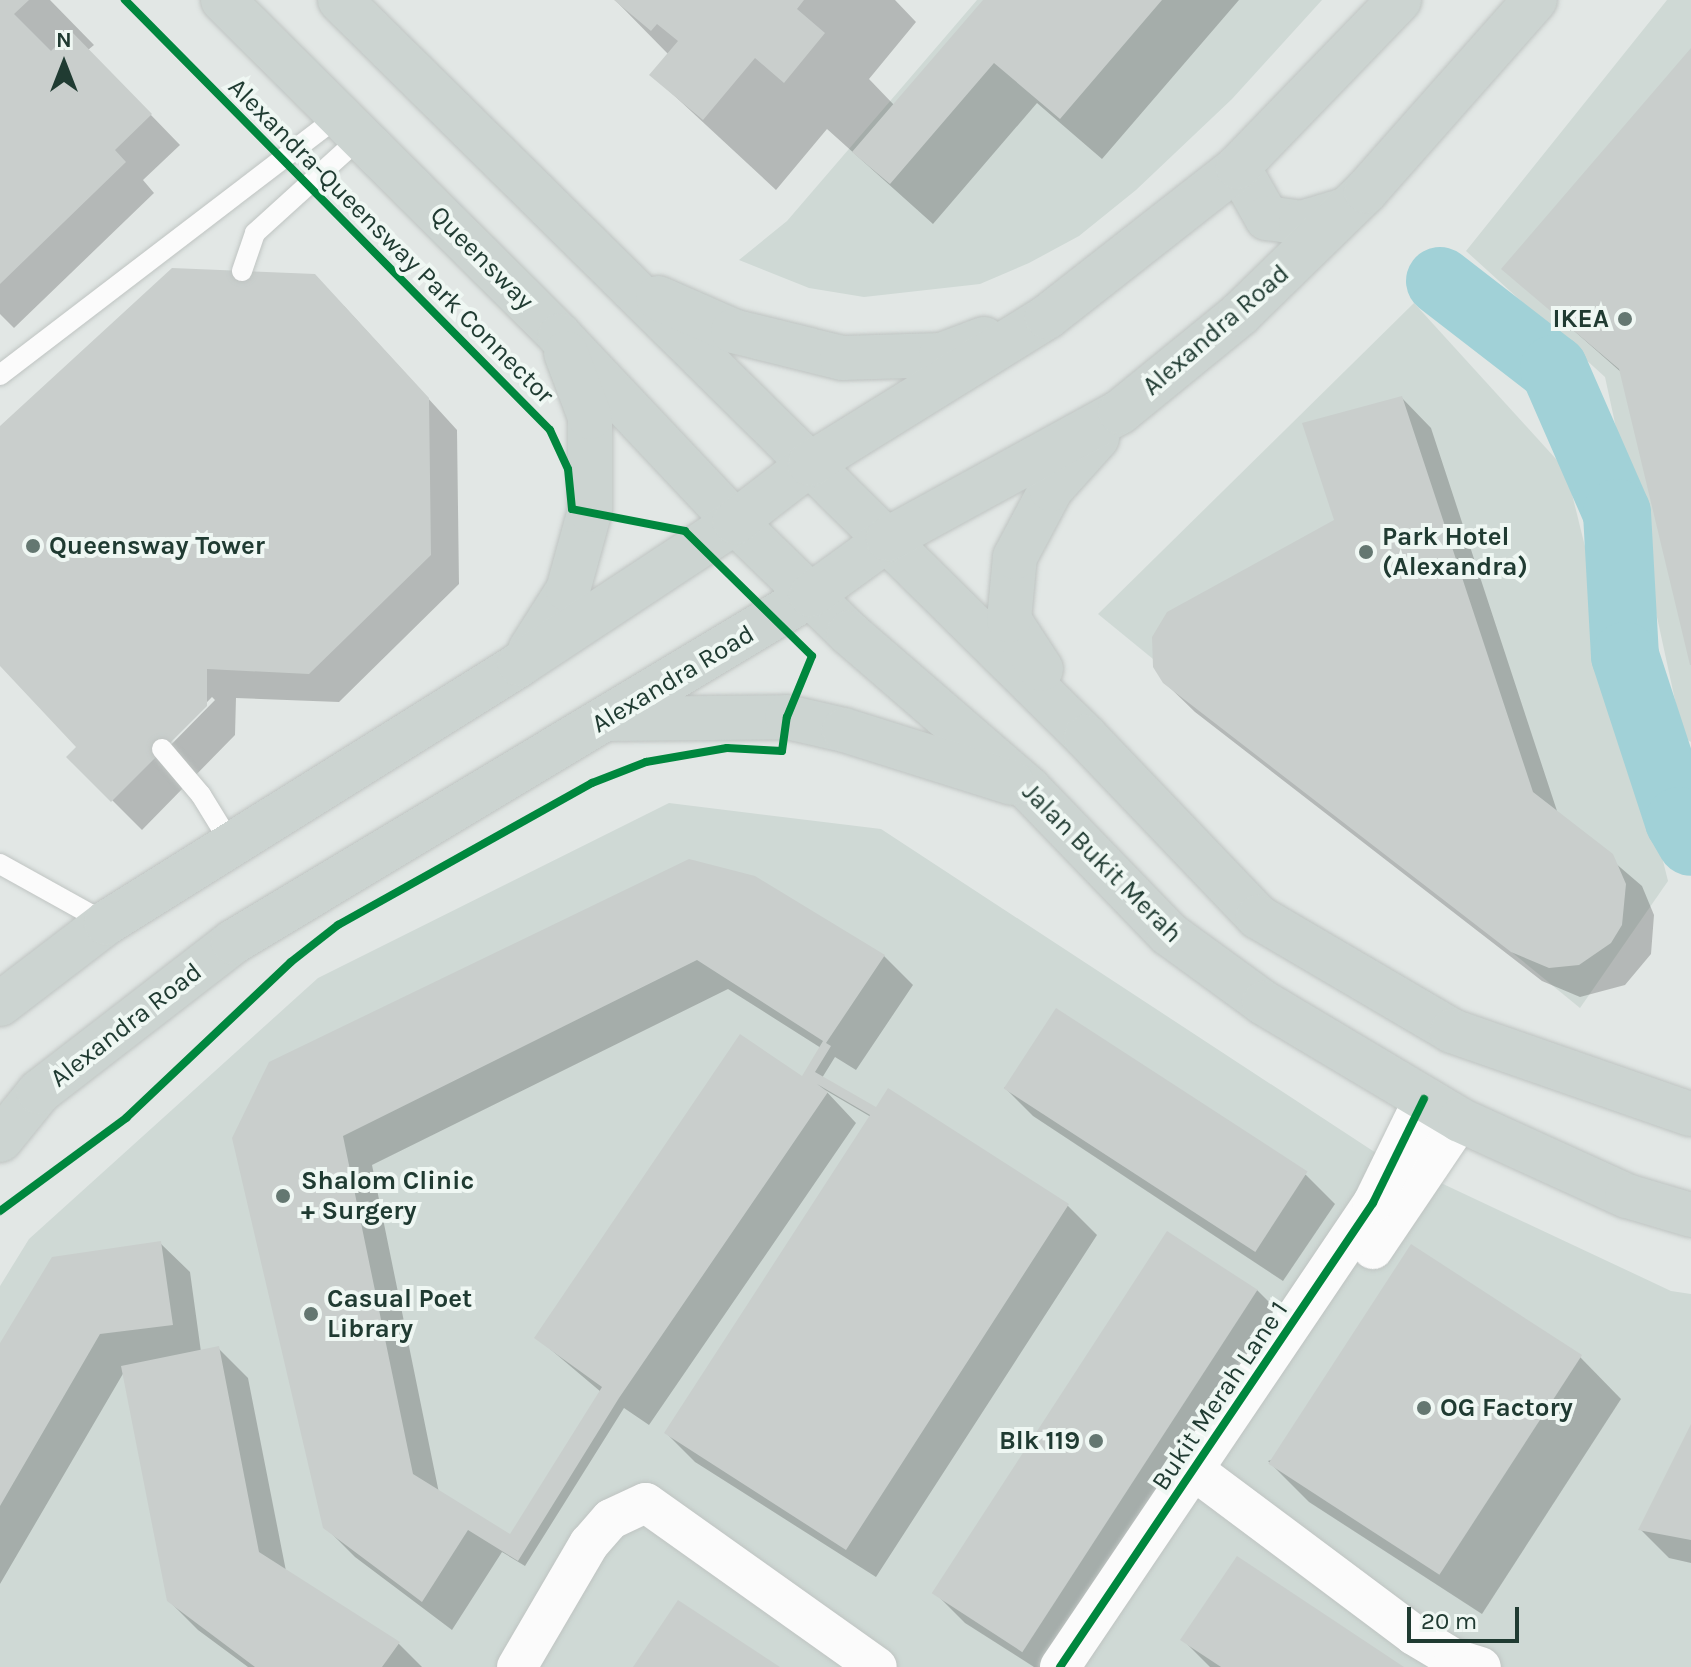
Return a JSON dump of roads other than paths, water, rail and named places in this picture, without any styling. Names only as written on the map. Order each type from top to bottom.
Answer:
[{"type":"main road","name":"Queensway","points":[[223,0],[560,336],[735,522]]},
{"type":"main road","points":[[340,0],[888,539],[1086,737],[1258,917],[1452,1031],[1691,1114]]},
{"type":"main road","points":[[0,1004],[106,923],[233,847],[520,664],[735,522],[810,464],[1047,317],[1238,167],[1399,0]]},
{"type":"main road","name":"Alexandra Road","points":[[0,1140],[39,1092],[233,942],[811,595],[888,539],[1120,412],[1240,314],[1345,210],[1535,0]]},
{"type":"main road","points":[[1238,167],[1267,218],[1301,223],[1345,210]]},
{"type":"main road","points":[[636,288],[733,331],[842,358],[941,355],[1047,317]]},
{"type":"main road","points":[[520,664],[568,590],[590,510],[590,417],[560,336]]},
{"type":"main road","points":[[1086,737],[1009,620],[1015,557],[1051,489],[1120,412]]},
{"type":"main road","name":"Jalan Bukit Merah","points":[[735,522],[811,595],[1029,789],[1169,934],[1264,1003],[1442,1109],[1627,1196],[1691,1215]]},
{"type":"main road","points":[[608,719],[787,717],[844,730],[1029,789]]},
{"type":"street","name":"Bukit Merah Lane 1","points":[[1086,1667],[1203,1478],[1442,1109]]},
{"type":"street","name":"Bukit Merah Lane 1","points":[[1060,1667],[1203,1478]]},
{"type":"street","points":[[1203,1478],[1414,1635],[1454,1659],[1481,1667]]},
{"type":"street","points":[[517,1667],[589,1544],[611,1519],[646,1503],[877,1667]]},
{"type":"lane","points":[[242,271],[255,233],[351,126]]},
{"type":"lane","points":[[0,375],[351,126]]},
{"type":"lane","points":[[162,749],[201,795],[233,847]]},
{"type":"lane","points":[[0,864],[106,923]]},
{"type":"waterway","points":[[1440,281],[1554,369],[1617,513],[1625,656],[1679,821],[1691,842]]},
{"type":"place","name":"IKEA","points":[[1625,319]]},
{"type":"place","name":"Queensway Tower","points":[[33,546]]},
{"type":"place","name":"Park Hotel (Alexandra)","points":[[1366,552]]},
{"type":"place","name":"Shalom Clinic + Surgery","points":[[283,1196]]},
{"type":"place","name":"Casual Poet Library","points":[[311,1314]]},
{"type":"place","name":"OG Factory","points":[[1424,1408]]},
{"type":"place","name":"Blk 119","points":[[1096,1441]]}]
